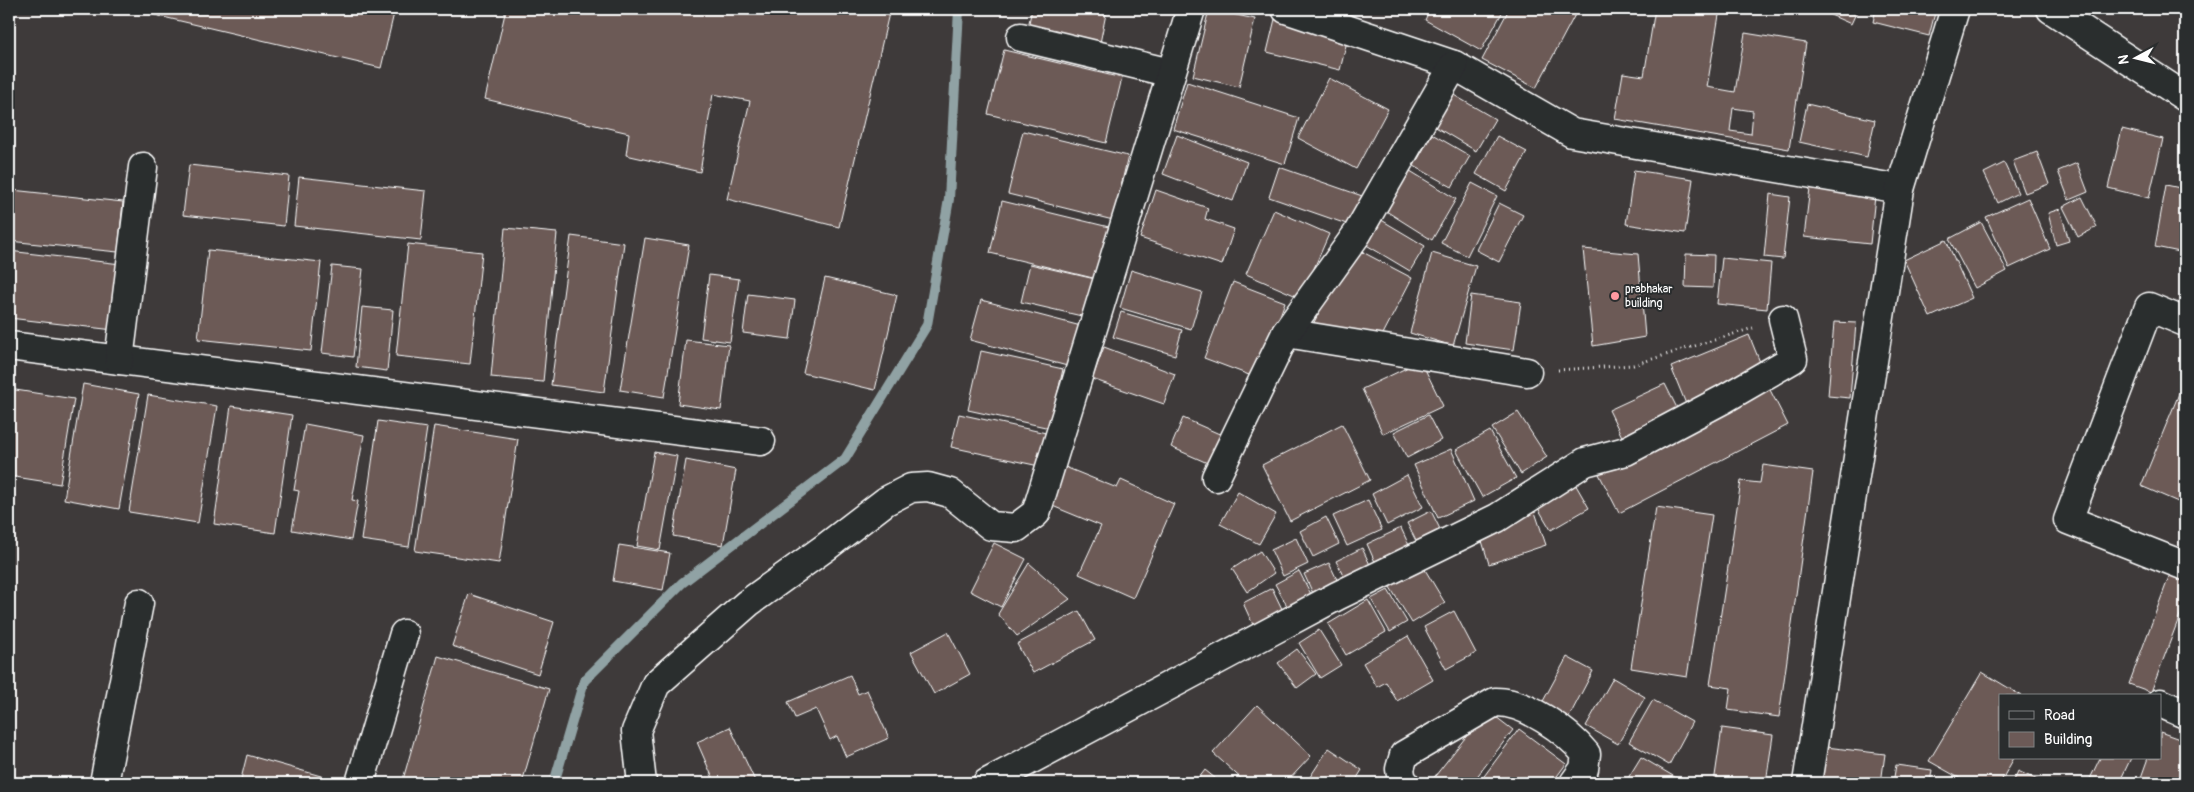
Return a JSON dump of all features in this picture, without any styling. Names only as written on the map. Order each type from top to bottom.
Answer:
[{"type":"street","points":[[642,783],[636,731],[656,684],[748,602],[826,547],[886,501],[911,488],[928,487],[950,494],[992,526],[1016,528],[1036,513],[1191,9]]},
{"type":"street","points":[[1286,9],[1454,65],[1572,133],[1900,189]]},
{"type":"street","points":[[1807,783],[1900,189],[1955,9]]},
{"type":"street","points":[[2051,9],[2185,97]]},
{"type":"street","points":[[1022,37],[1172,73]]},
{"type":"street","points":[[1216,477],[1286,333],[1356,234],[1454,65]]},
{"type":"street","points":[[119,360],[143,167]]},
{"type":"street","points":[[2185,322],[2149,308],[2068,520],[2185,566]]},
{"type":"street","points":[[987,783],[1337,596],[1497,518],[1585,462],[1626,451],[1724,399],[1793,359],[1783,320]]},
{"type":"street","points":[[1286,333],[1527,372]]},
{"type":"street","points":[[9,346],[761,441]]},
{"type":"street","points":[[104,783],[139,603]]},
{"type":"street","points":[[360,783],[404,634]]},
{"type":"street","points":[[1405,783],[1402,781],[1400,770],[1404,755],[1495,702],[1508,701],[1523,707],[1574,740],[1586,754],[1584,769],[1574,783]]},
{"type":"street","points":[[2162,703],[2185,714]]},
{"type":"path","points":[[1527,372],[1633,365],[1783,320]]},
{"type":"building","points":[[129,9],[395,9],[381,68]]},
{"type":"building","points":[[506,9],[764,9],[764,11],[771,12],[772,9],[890,9],[839,227],[727,199],[750,101],[713,94],[700,172],[626,155],[629,133],[485,99]]},
{"type":"building","points":[[1032,9],[1107,9],[1100,43],[1028,27]]},
{"type":"building","points":[[1209,9],[1255,19],[1239,87],[1193,76]]},
{"type":"building","points":[[1430,9],[1504,9],[1481,51],[1425,20]]},
{"type":"building","points":[[1509,9],[1578,9],[1536,88],[1482,60]]},
{"type":"building","points":[[1655,9],[1720,9],[1707,87],[1735,92],[1745,33],[1806,43],[1789,149],[1615,119],[1623,73],[1644,76]],"holes":[[[1733,108],[1753,111],[1751,134],[1730,131]]]},
{"type":"building","points":[[1817,9],[1858,9],[1851,24]]},
{"type":"building","points":[[1876,9],[1936,9],[1929,36],[1873,22]]},
{"type":"building","points":[[1275,19],[1348,37],[1340,70],[1267,52]]},
{"type":"building","points":[[1004,50],[1122,78],[1106,143],[988,114]]},
{"type":"building","points":[[1329,78],[1388,109],[1356,169],[1298,138]]},
{"type":"building","points":[[1187,82],[1299,118],[1285,164],[1173,129]]},
{"type":"building","points":[[1452,94],[1495,119],[1476,151],[1434,126]]},
{"type":"building","points":[[1807,104],[1875,120],[1867,157],[1799,142]]},
{"type":"building","points":[[2122,129],[2163,139],[2149,198],[2108,188]]},
{"type":"building","points":[[1023,131],[1128,156],[1113,220],[1008,194]]},
{"type":"building","points":[[1432,134],[1470,156],[1452,187],[1414,166]]},
{"type":"building","points":[[1177,135],[1247,162],[1233,201],[1163,174]]},
{"type":"building","points":[[1497,136],[1527,152],[1506,191],[1476,174]]},
{"type":"building","points":[[2037,152],[2049,184],[2025,193],[2013,161]]},
{"type":"building","points":[[2004,163],[2018,193],[1998,203],[1984,173]]},
{"type":"building","points":[[2077,163],[2088,192],[2069,200],[2058,171]]},
{"type":"building","points":[[189,165],[289,176],[284,226],[183,215]]},
{"type":"building","points":[[1402,166],[1456,199],[1432,240],[1378,206]]},
{"type":"building","points":[[1279,167],[1368,198],[1358,228],[1269,197]]},
{"type":"building","points":[[1634,170],[1693,179],[1685,233],[1626,224]]},
{"type":"building","points":[[299,177],[426,191],[421,240],[294,226]]},
{"type":"building","points":[[1472,183],[1497,196],[1467,256],[1441,243]]},
{"type":"building","points":[[2166,185],[2185,189],[2185,253],[2155,247]]},
{"type":"building","points":[[1810,188],[1875,196],[1870,244],[1804,237]]},
{"type":"building","points":[[12,190],[123,202],[118,252],[9,241]]},
{"type":"building","points":[[1156,190],[1208,208],[1205,219],[1234,229],[1222,265],[1140,238]]},
{"type":"building","points":[[1770,194],[1790,197],[1783,259],[1764,257]]},
{"type":"building","points":[[2082,197],[2097,227],[2078,237],[2063,207]]},
{"type":"building","points":[[2028,198],[2050,249],[2009,268],[1986,217]]},
{"type":"building","points":[[1002,201],[1113,228],[1101,280],[990,253]]},
{"type":"building","points":[[1499,203],[1523,215],[1499,262],[1476,250]]},
{"type":"building","points":[[2060,209],[2069,241],[2056,245],[2048,213]]},
{"type":"building","points":[[1274,210],[1329,234],[1301,298],[1246,274]]},
{"type":"building","points":[[1373,215],[1425,246],[1410,271],[1358,240]]},
{"type":"building","points":[[1981,222],[2007,271],[1975,288],[1949,239]]},
{"type":"building","points":[[505,228],[557,233],[543,382],[491,377]]},
{"type":"building","points":[[571,236],[624,243],[604,392],[551,385]]},
{"type":"building","points":[[645,238],[689,245],[664,397],[620,390]]},
{"type":"building","points":[[1946,240],[1972,298],[1930,317],[1904,260]]},
{"type":"building","points":[[408,244],[482,252],[470,364],[396,356]]},
{"type":"building","points":[[1353,247],[1412,278],[1382,336],[1311,328]]},
{"type":"building","name":"prabhakar building","points":[[1583,249],[1638,254],[1645,337],[1593,346]]},
{"type":"building","points":[[208,250],[321,262],[311,351],[198,339]]},
{"type":"building","points":[[9,251],[121,264],[114,330],[9,318]]},
{"type":"building","points":[[1432,253],[1476,266],[1453,346],[1410,333]]},
{"type":"building","points":[[1686,254],[1714,255],[1713,288],[1685,287]]},
{"type":"building","points":[[1722,258],[1771,263],[1767,309],[1717,304]]},
{"type":"building","points":[[1030,264],[1095,279],[1086,317],[1021,302]]},
{"type":"building","points":[[332,266],[363,269],[353,357],[322,353]]},
{"type":"building","points":[[1131,270],[1202,292],[1191,329],[1120,308]]},
{"type":"building","points":[[709,275],[739,279],[730,342],[701,338]]},
{"type":"building","points":[[825,278],[897,295],[875,390],[803,373]]},
{"type":"building","points":[[1233,282],[1285,302],[1257,378],[1204,358]]},
{"type":"building","points":[[748,294],[795,300],[790,339],[743,333]]},
{"type":"building","points":[[1471,295],[1521,302],[1514,350],[1465,343]]},
{"type":"building","points":[[981,300],[1081,326],[1071,367],[970,340]]},
{"type":"building","points":[[362,307],[393,310],[387,371],[356,367]]},
{"type":"building","points":[[1121,312],[1182,330],[1175,355],[1113,337]]},
{"type":"building","points":[[1834,322],[1856,323],[1850,398],[1828,396]]},
{"type":"building","points":[[1749,335],[1764,372],[1686,404],[1671,367]]},
{"type":"building","points":[[686,340],[729,345],[721,410],[678,404]]},
{"type":"building","points":[[1104,347],[1175,374],[1164,404],[1092,379]]},
{"type":"building","points":[[981,351],[1063,369],[1050,428],[968,410]]},
{"type":"building","points":[[1421,361],[1443,406],[1383,434],[1362,389]]},
{"type":"building","points":[[2185,379],[2185,505],[2141,486]]},
{"type":"building","points":[[83,384],[139,394],[119,509],[64,499]]},
{"type":"building","points":[[1665,384],[1681,416],[1625,443],[1609,410]]},
{"type":"building","points":[[1768,386],[1788,425],[1619,513],[1599,474]]},
{"type":"building","points":[[9,389],[74,399],[60,484],[9,476]]},
{"type":"building","points":[[148,395],[217,406],[198,523],[129,512]]},
{"type":"building","points":[[231,406],[292,415],[275,533],[214,524]]},
{"type":"building","points":[[1518,412],[1547,457],[1521,474],[1492,428]]},
{"type":"building","points":[[959,414],[1046,433],[1039,466],[951,447]]},
{"type":"building","points":[[1428,415],[1441,440],[1407,458],[1394,432]]},
{"type":"building","points":[[1183,418],[1224,436],[1212,465],[1171,447]]},
{"type":"building","points":[[378,421],[427,428],[409,547],[361,540]]},
{"type":"building","points":[[305,424],[364,435],[352,500],[358,501],[351,540],[292,530],[299,491],[294,490]]},
{"type":"building","points":[[1342,424],[1370,480],[1290,521],[1262,465]]},
{"type":"building","points":[[434,426],[518,439],[499,563],[415,551]]},
{"type":"building","points":[[1490,431],[1516,478],[1482,497],[1456,450]]},
{"type":"building","points":[[1451,449],[1474,501],[1438,518],[1414,465]]},
{"type":"building","points":[[654,452],[677,456],[660,550],[637,546]]},
{"type":"building","points":[[686,460],[736,470],[723,545],[673,536]]},
{"type":"building","points":[[1763,465],[1813,472],[1779,717],[1728,710],[1731,688],[1710,685],[1741,481],[1760,483]]},
{"type":"building","points":[[1065,467],[1117,488],[1121,480],[1174,504],[1133,598],[1079,574],[1101,526],[1050,505]]},
{"type":"building","points":[[1407,475],[1423,507],[1387,525],[1372,494]]},
{"type":"building","points":[[1570,475],[1589,508],[1551,530],[1532,498]]},
{"type":"building","points":[[1238,492],[1276,514],[1259,544],[1220,524]]},
{"type":"building","points":[[1368,500],[1382,530],[1347,546],[1333,516]]},
{"type":"building","points":[[1656,507],[1712,515],[1687,677],[1631,668]]},
{"type":"building","points":[[1431,511],[1444,537],[1420,549],[1407,523]]},
{"type":"building","points":[[1535,512],[1546,545],[1489,564],[1479,531]]},
{"type":"building","points":[[1326,517],[1339,544],[1313,557],[1300,531]]},
{"type":"building","points":[[1401,528],[1413,554],[1379,571],[1367,544]]},
{"type":"building","points":[[1296,538],[1308,564],[1283,576],[1271,550]]},
{"type":"building","points":[[994,543],[1026,559],[1001,607],[970,591]]},
{"type":"building","points":[[619,545],[670,553],[663,590],[613,581]]},
{"type":"building","points":[[1362,548],[1374,573],[1348,586],[1336,561]]},
{"type":"building","points":[[1260,551],[1274,573],[1247,592],[1232,569]]},
{"type":"building","points":[[1418,558],[1445,603],[1412,623],[1385,579]]},
{"type":"building","points":[[1029,563],[1070,599],[1017,636],[998,614]]},
{"type":"building","points":[[1329,563],[1342,590],[1317,602],[1304,574]]},
{"type":"building","points":[[1299,571],[1314,600],[1291,613],[1275,584]]},
{"type":"building","points":[[2170,574],[2185,580],[2185,602],[2151,692],[2129,684]]},
{"type":"building","points":[[1272,588],[1284,613],[1254,627],[1243,603]]},
{"type":"building","points":[[1388,590],[1407,622],[1390,632],[1371,599]]},
{"type":"building","points":[[469,594],[554,622],[538,674],[452,646]]},
{"type":"building","points":[[1368,600],[1386,632],[1346,655],[1328,624]]},
{"type":"building","points":[[1079,611],[1095,640],[1033,673],[1017,644]]},
{"type":"building","points":[[1454,611],[1476,653],[1446,669],[1424,627]]},
{"type":"building","points":[[1319,630],[1341,665],[1320,678],[1299,643]]},
{"type":"building","points":[[948,632],[970,674],[934,694],[911,652]]},
{"type":"building","points":[[1408,636],[1433,680],[1397,701],[1386,682],[1377,687],[1363,663]]},
{"type":"building","points":[[1297,649],[1316,674],[1297,688],[1278,663]]},
{"type":"building","points":[[438,656],[549,689],[522,783],[402,783]]},
{"type":"building","points":[[1567,657],[1593,671],[1569,717],[1542,703]]},
{"type":"building","points":[[1982,672],[2019,694],[1999,694],[1999,760],[2013,760],[2000,783],[1968,783],[1929,761]]},
{"type":"building","points":[[850,675],[858,694],[867,690],[889,738],[846,757],[837,736],[830,740],[816,709],[795,718],[788,702]]},
{"type":"building","points":[[1613,678],[1645,697],[1618,744],[1586,726]]},
{"type":"building","points":[[1653,700],[1692,722],[1669,765],[1629,742]]},
{"type":"building","points":[[1257,705],[1311,756],[1286,783],[1246,783],[1213,753]]},
{"type":"building","points":[[1487,710],[1513,730],[1472,783],[1437,783],[1432,780]]},
{"type":"building","points":[[730,727],[756,783],[715,783],[697,742]]},
{"type":"building","points":[[1722,728],[1773,735],[1766,783],[1714,783]]},
{"type":"building","points":[[1519,729],[1566,764],[1552,783],[1479,783]]},
{"type":"building","points":[[2162,733],[2185,741],[2185,783],[2139,783],[2147,760],[2162,760]]},
{"type":"building","points":[[1826,747],[1885,754],[1881,783],[1822,783]]},
{"type":"building","points":[[1329,748],[1362,770],[1354,783],[1306,783]]},
{"type":"building","points":[[247,755],[335,780],[334,783],[240,783]]},
{"type":"building","points":[[1641,757],[1685,783],[1625,783]]},
{"type":"building","points":[[2099,760],[2130,760],[2119,783],[2088,783]]},
{"type":"building","points":[[1896,765],[1932,770],[1930,783],[1893,783]]},
{"type":"building","points":[[1205,770],[1221,783],[1195,783]]},
{"type":"building","points":[[2018,771],[2044,783],[2013,783]]},
{"type":"waterway","points":[[554,783],[584,681],[682,583],[845,459],[927,325],[949,199],[959,9]]},
{"type":"place","name":"prabhakar building","points":[[1615,296]]}]
